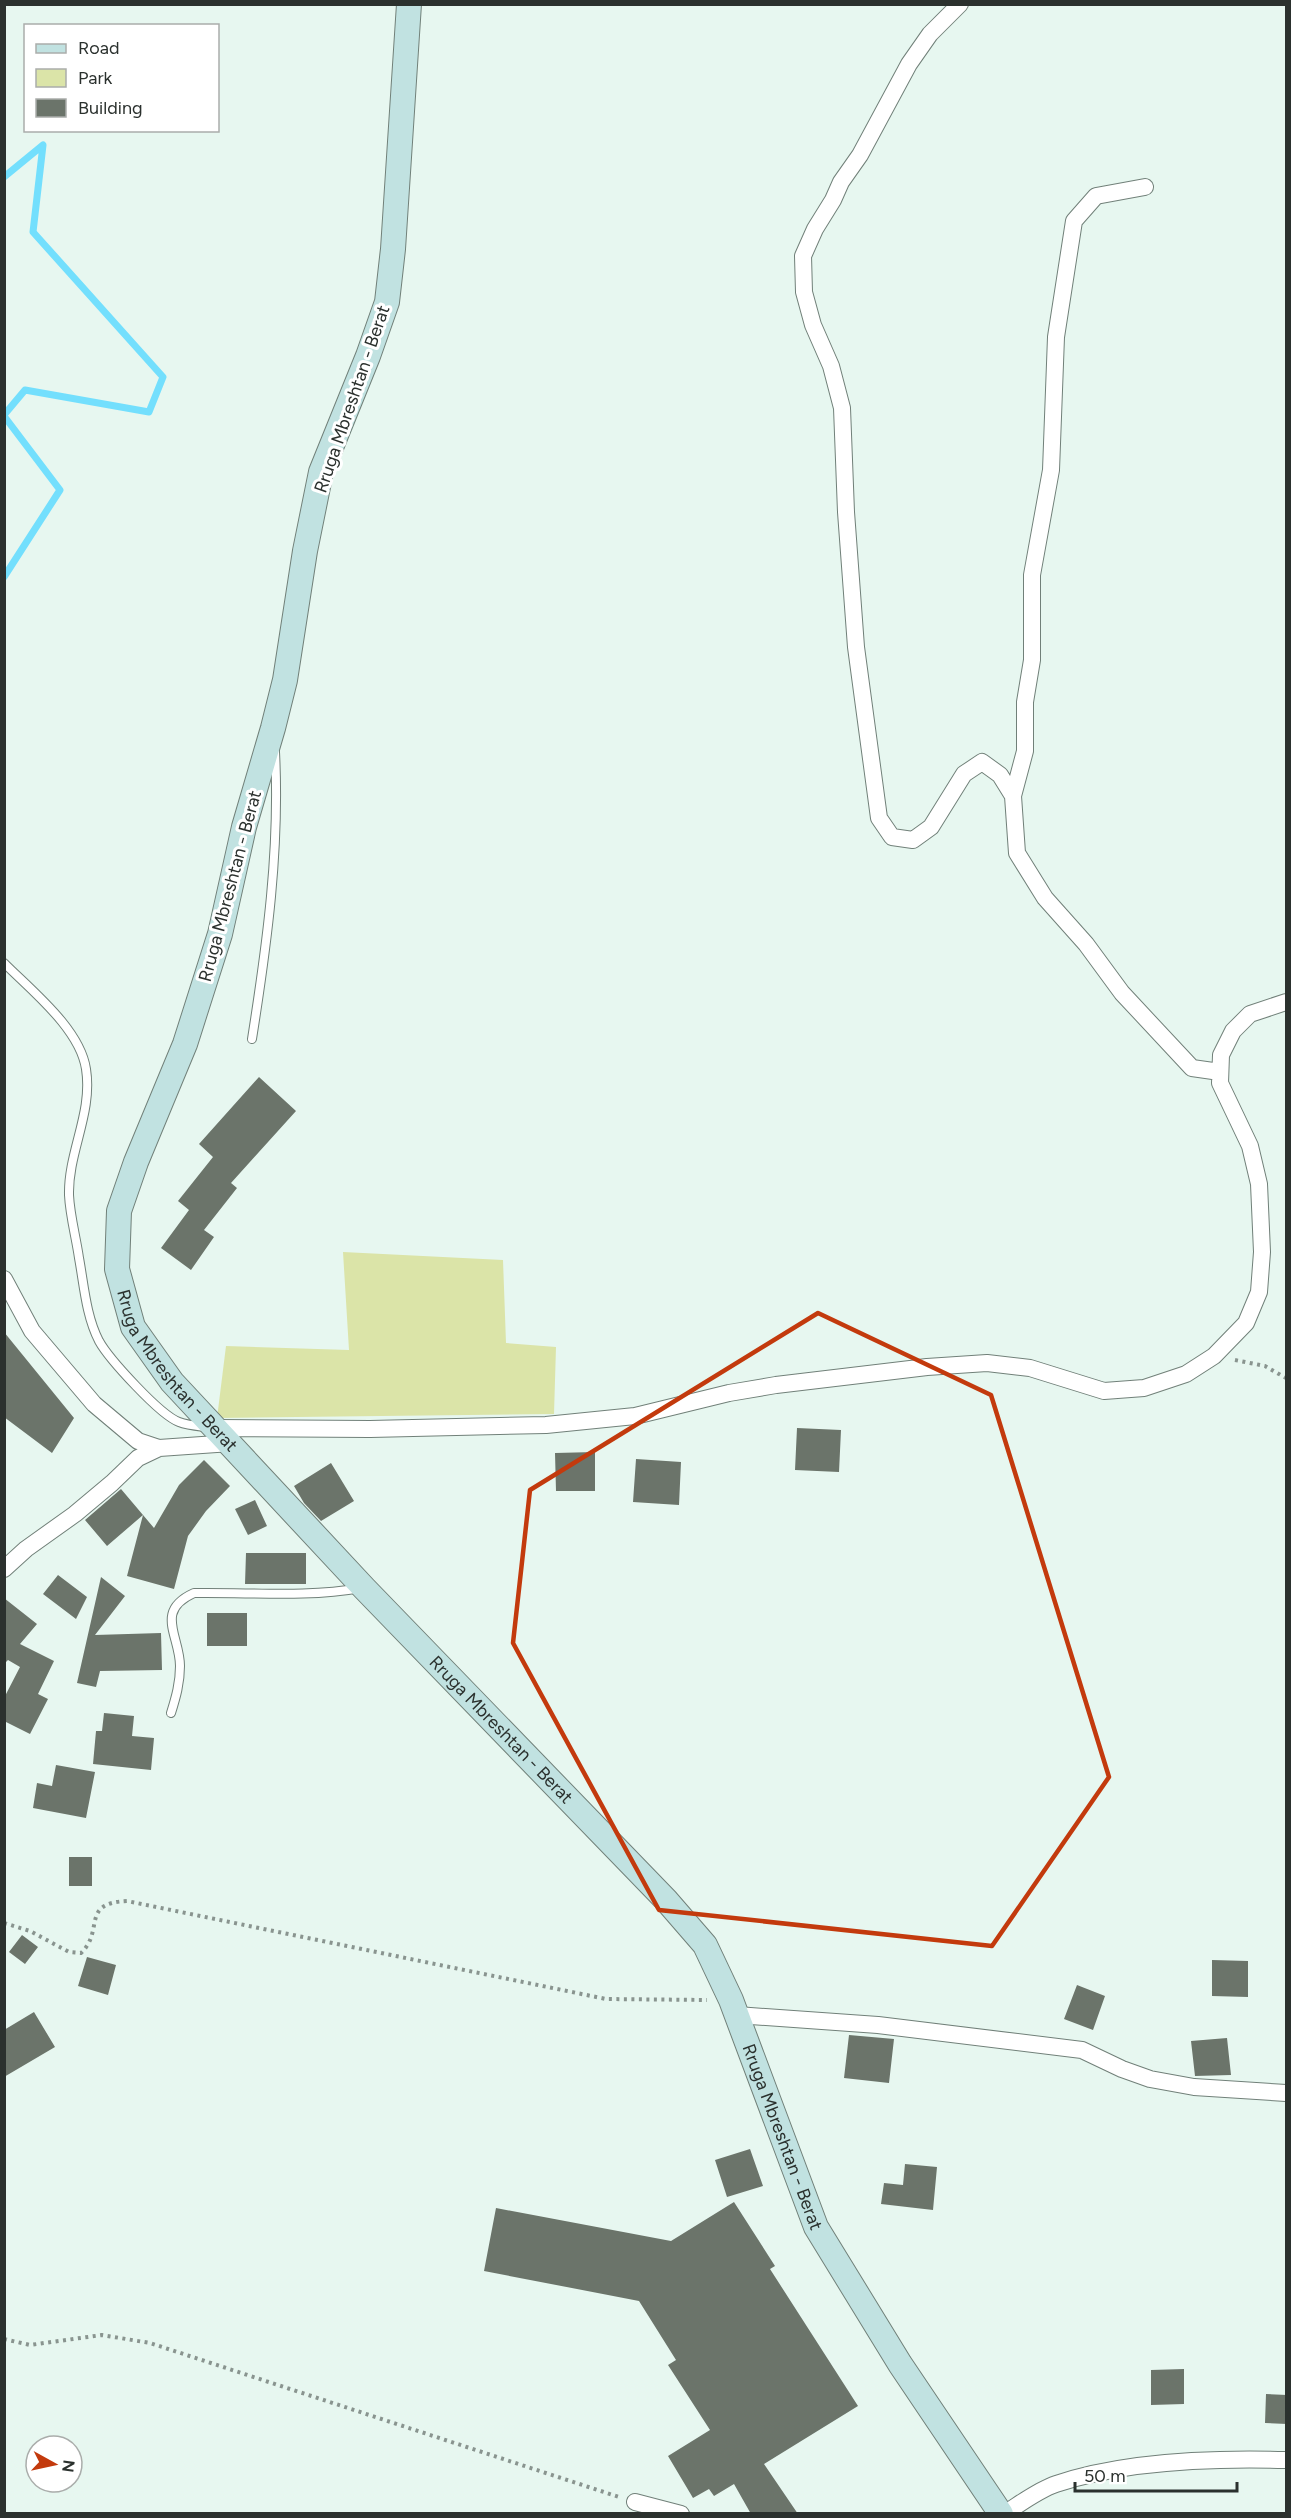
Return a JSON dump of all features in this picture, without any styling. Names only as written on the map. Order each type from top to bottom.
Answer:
[{"type":"street","name":"Rruga Mbreshtan - Berat","points":[[410,4],[393,249],[387,302],[368,356],[321,472],[305,551],[285,680],[273,728],[244,827],[220,934],[185,1044],[136,1162],[119,1211],[117,1269],[133,1327],[172,1382],[364,1588],[666,1900],[705,1945],[734,2007],[816,2227],[900,2364],[1003,2514]]},
{"type":"street","points":[[960,4],[930,34],[909,64],[860,155],[841,182],[834,200],[814,229],[803,256],[804,291],[813,324],[831,366],[842,408],[846,512],[856,647],[879,818],[892,837],[913,840],[931,827],[964,774],[982,762],[1000,775],[1013,796]]},
{"type":"street","points":[[1145,187],[1096,196],[1074,221],[1072,229],[1056,337],[1050,470],[1032,575],[1032,660],[1025,702],[1025,751],[1013,796],[1017,853],[1045,898],[1075,930],[1122,993],[1192,1068],[1220,1072]]},
{"type":"street","points":[[4,1569],[26,1549],[75,1514],[138,1458],[159,1448],[224,1436],[370,1429],[546,1425],[635,1416],[729,1393],[776,1385],[927,1367],[987,1363],[1030,1368],[1104,1391],[1144,1388],[1186,1374],[1214,1356],[1246,1323],[1258,1292],[1262,1252],[1259,1184],[1250,1146],[1220,1083],[1221,1055],[1233,1031],[1250,1014],[1287,1002]]},
{"type":"street","points":[[4,1279],[32,1331],[94,1404],[138,1442],[159,1448]]},
{"type":"street","points":[[734,2007],[1082,2050],[1150,2079],[1194,2087],[1287,2093]]},
{"type":"street","points":[[1003,2514],[1053,2484],[1101,2472],[1156,2465],[1248,2459],[1287,2460]]},
{"type":"street","points":[[635,2502],[681,2514]]},
{"type":"lane","points":[[252,1040],[268,939],[277,801],[273,728]]},
{"type":"lane","points":[[4,963],[64,1024],[78,1046],[86,1068],[87,1094],[71,1170],[69,1195],[90,1317],[100,1342],[117,1364],[157,1406],[177,1421],[224,1436]]},
{"type":"lane","points":[[171,1713],[180,1686],[181,1663],[171,1626],[173,1611],[181,1599],[195,1593],[328,1594],[364,1588]]},
{"type":"path","points":[[1214,1356],[1265,1366],[1287,1378]]},
{"type":"path","points":[[4,1923],[30,1931],[69,1952],[81,1953],[89,1945],[96,1918],[102,1906],[110,1902],[127,1902],[606,1999],[734,2007]]},
{"type":"path","points":[[4,2339],[30,2345],[102,2335],[150,2343],[635,2502]]},
{"type":"highlighted area","points":[[818,1313],[991,1395],[1109,1777],[992,1946],[659,1910],[513,1643],[530,1490]]},
{"type":"green space","points":[[343,1252],[503,1260],[506,1343],[556,1347],[554,1414],[217,1418],[226,1346],[349,1350]]},
{"type":"building","points":[[259,1077],[296,1111],[231,1183],[237,1188],[204,1230],[214,1237],[191,1270],[161,1248],[189,1210],[178,1201],[213,1157],[199,1144]]},
{"type":"building","points":[[4,1332],[74,1418],[52,1453],[4,1417]]},
{"type":"building","points":[[797,1428],[841,1430],[839,1472],[795,1470]]},
{"type":"building","points":[[595,1452],[595,1491],[556,1491],[555,1453]]},
{"type":"building","points":[[636,1459],[681,1462],[679,1505],[633,1502]]},
{"type":"building","points":[[204,1460],[230,1486],[206,1511],[188,1536],[174,1589],[127,1576],[143,1515],[154,1528],[179,1485]]},
{"type":"building","points":[[331,1463],[354,1501],[321,1521],[304,1503],[294,1486]]},
{"type":"building","points":[[121,1489],[143,1515],[107,1546],[85,1520]]},
{"type":"building","points":[[255,1500],[267,1526],[248,1535],[235,1509]]},
{"type":"building","points":[[246,1553],[306,1553],[306,1584],[245,1584]]},
{"type":"building","points":[[58,1575],[87,1597],[76,1619],[43,1594]]},
{"type":"building","points":[[101,1577],[125,1596],[95,1635],[161,1633],[162,1670],[100,1671],[96,1687],[77,1683]]},
{"type":"building","points":[[4,1598],[37,1624],[20,1644],[54,1661],[38,1694],[48,1699],[30,1734],[4,1721],[4,1698],[20,1667],[8,1660],[4,1664]]},
{"type":"building","points":[[207,1613],[247,1613],[247,1646],[207,1646]]},
{"type":"building","points":[[104,1713],[134,1716],[132,1736],[154,1738],[151,1770],[93,1764],[96,1731],[102,1731]]},
{"type":"building","points":[[56,1765],[95,1772],[86,1818],[33,1808],[37,1783],[52,1786]]},
{"type":"building","points":[[69,1857],[92,1857],[92,1886],[69,1886]]},
{"type":"building","points":[[22,1935],[38,1947],[25,1964],[9,1952]]},
{"type":"building","points":[[87,1957],[116,1965],[108,1995],[78,1986]]},
{"type":"building","points":[[1212,1960],[1248,1961],[1248,1997],[1212,1996]]},
{"type":"building","points":[[1077,1985],[1105,1996],[1093,2030],[1064,2019]]},
{"type":"building","points":[[34,2012],[55,2047],[4,2077],[4,2030]]},
{"type":"building","points":[[849,2035],[894,2039],[889,2083],[844,2078]]},
{"type":"building","points":[[1227,2038],[1231,2075],[1195,2076],[1191,2041]]},
{"type":"building","points":[[750,2149],[763,2186],[727,2197],[715,2160]]},
{"type":"building","points":[[905,2164],[937,2167],[933,2210],[881,2204],[884,2183],[903,2185]]},
{"type":"building","points":[[734,2202],[775,2266],[770,2269],[858,2406],[764,2464],[798,2514],[751,2514],[734,2484],[714,2496],[709,2489],[693,2498],[668,2456],[710,2430],[668,2365],[676,2360],[639,2301],[484,2271],[496,2208],[671,2241]]},
{"type":"building","points":[[1184,2369],[1184,2404],[1151,2405],[1151,2370]]},
{"type":"building","points":[[1266,2394],[1287,2395],[1287,2424],[1265,2423]]},
{"type":"waterway","points":[[4,177],[43,145],[33,232],[163,377],[149,412],[25,390],[4,415]]},
{"type":"waterway","points":[[4,416],[60,490],[4,577]]}]
